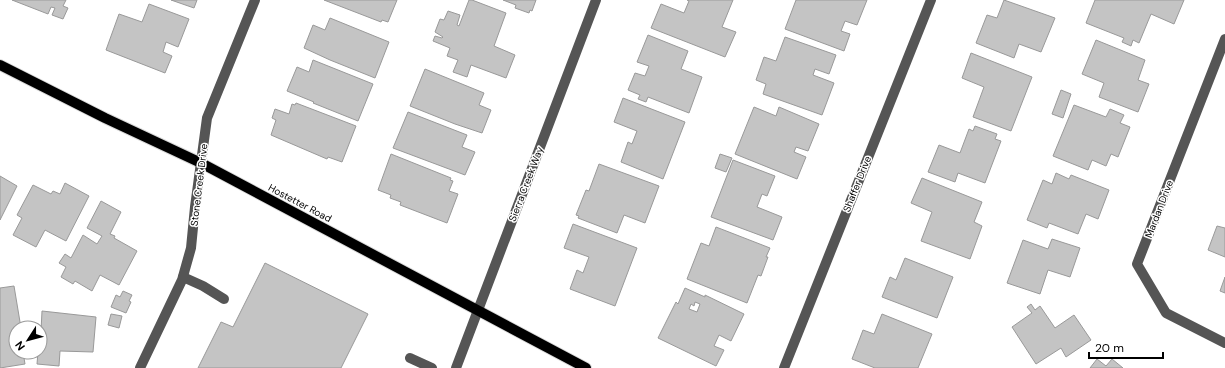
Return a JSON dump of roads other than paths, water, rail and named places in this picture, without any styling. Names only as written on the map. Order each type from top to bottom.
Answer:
[{"type":"main road","name":"Hostetter Road","points":[[0,65],[104,118],[201,163],[586,368]]},
{"type":"street","name":"Stone Creek Drive","points":[[140,368],[182,277],[191,248],[207,118],[255,0]]},
{"type":"street","name":"Sierra Creek Way","points":[[456,368],[596,0]]},
{"type":"street","name":"Shaffer Drive","points":[[784,368],[930,0]]},
{"type":"street","name":"Mardan Drive","points":[[1225,39],[1137,264],[1166,313],[1225,343]]},
{"type":"street","points":[[182,277],[203,286],[224,299]]},
{"type":"street","points":[[410,358],[432,368]]}]
